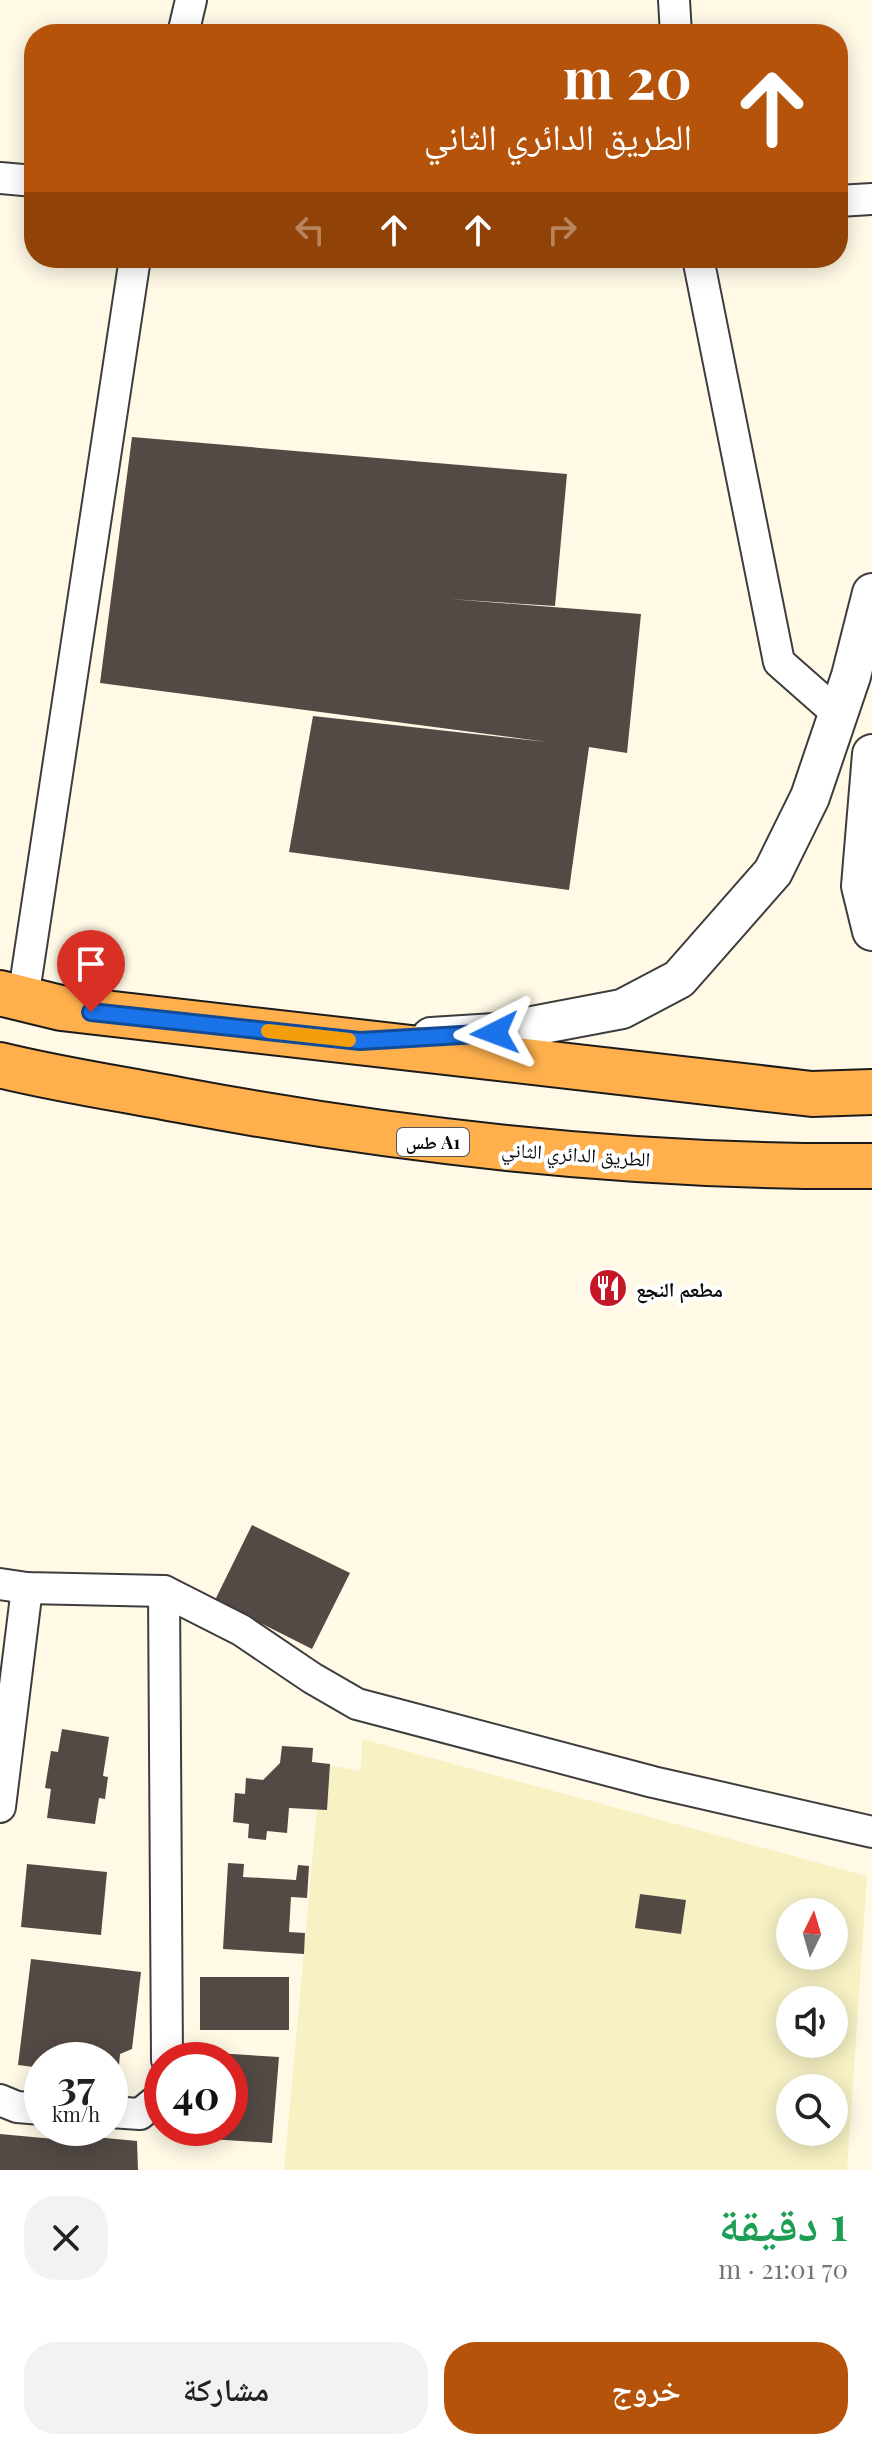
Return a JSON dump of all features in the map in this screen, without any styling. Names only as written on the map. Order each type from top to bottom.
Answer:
[{"type":"highway","points":[[11,996],[61,1008],[812,1094],[872,1092]]},
{"type":"highway","name":"الطريق الدائري الثاني","points":[[0,1065],[283,1119],[442,1143],[599,1157],[872,1166]]},
{"type":"street","points":[[185,24],[191,0]]},
{"type":"street","points":[[674,0],[675,24]]},
{"type":"street","points":[[0,178],[24,180]]},
{"type":"street","points":[[848,200],[872,199]]},
{"type":"street","points":[[11,996],[133,268]]},
{"type":"street","points":[[700,268],[779,662],[838,714]]},
{"type":"street","points":[[360,1041],[495,1033],[608,1012],[622,1009],[679,979],[773,872],[810,797],[838,714],[872,593]]},
{"type":"street","points":[[872,754],[861,886],[872,931]]},
{"type":"street","points":[[0,1807],[14,1586],[164,1591],[241,1630],[357,1704],[653,1782],[872,1832]]},
{"type":"street","points":[[164,1591],[167,2042]]},
{"type":"street","points":[[0,2100],[24,2108]]},
{"type":"shaded area","points":[[362,1739],[867,1876],[847,2170],[284,2170],[321,1764],[361,1771]]},
{"type":"building","points":[[132,437],[567,474],[555,606],[449,599],[641,614],[627,753],[589,747],[569,890],[289,852],[313,716],[547,742],[100,683]]},
{"type":"building","points":[[252,1525],[350,1573],[312,1649],[215,1600]]},
{"type":"building","points":[[62,1729],[109,1737],[103,1776],[108,1777],[105,1799],[99,1798],[95,1824],[47,1818],[51,1789],[45,1788],[51,1751],[58,1752]]},
{"type":"building","points":[[282,1746],[313,1748],[312,1762],[330,1764],[327,1810],[289,1808],[287,1833],[267,1831],[266,1840],[248,1838],[249,1824],[233,1822],[235,1793],[245,1794],[246,1778],[263,1780],[280,1763]]},
{"type":"building","points":[[228,1863],[244,1864],[243,1877],[296,1880],[298,1865],[309,1866],[307,1898],[291,1897],[289,1932],[305,1933],[304,1954],[223,1949]]},
{"type":"building","points":[[27,1864],[107,1872],[101,1935],[21,1927]]},
{"type":"building","points":[[640,1894],[686,1900],[681,1934],[635,1928]]},
{"type":"building","points":[[31,1959],[141,1972],[132,2049],[128,2051],[128,2042],[24,2042],[24,2066],[18,2065]]},
{"type":"building","points":[[200,1977],[289,1977],[289,2030],[200,2030]]},
{"type":"building","points":[[248,2055],[279,2057],[272,2143],[248,2141]]},
{"type":"building","points":[[0,2134],[24,2136],[24,2146],[128,2146],[128,2140],[137,2141],[138,2170],[0,2170]]},
{"type":"slow traffic","points":[[268,1031],[349,1040]]},
{"type":"place","name":"مطعم النجع","points":[[608,1288]]},
{"type":"route","points":[[91,1012],[360,1041],[495,1033]]}]
